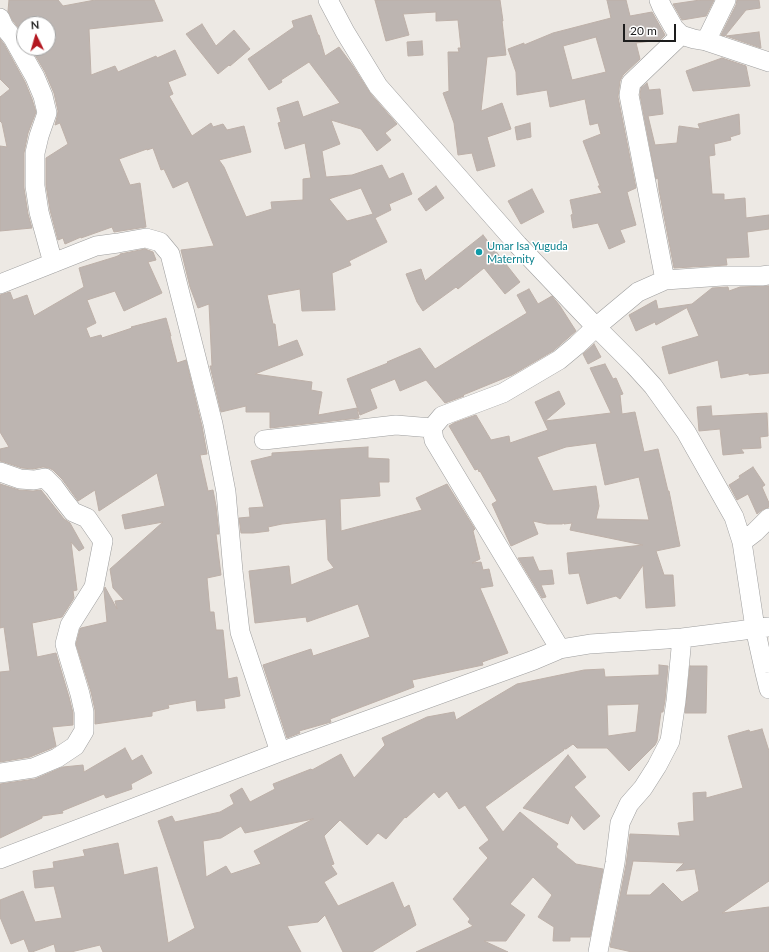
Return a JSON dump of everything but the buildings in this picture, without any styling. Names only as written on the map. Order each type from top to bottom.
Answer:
[{"type":"street","points":[[328,0],[345,32],[378,86],[518,245],[654,386],[686,432],[734,517],[742,542],[762,627],[764,673],[769,689]]},
{"type":"street","points":[[660,0],[662,7],[674,28],[681,35],[706,41],[769,62]]},
{"type":"street","points":[[706,41],[726,0]]},
{"type":"street","points":[[0,18],[35,77],[43,96],[47,113],[35,153],[35,186],[39,212],[53,262]]},
{"type":"street","points":[[665,280],[629,95],[631,83],[681,35]]},
{"type":"street","points":[[0,284],[96,246],[146,238],[160,242],[170,254],[211,416],[226,492],[240,632],[280,752]]},
{"type":"street","points":[[560,649],[434,440],[432,428],[442,416],[503,394],[559,360],[638,292],[665,280],[723,276],[769,275]]},
{"type":"street","points":[[264,440],[396,425],[432,428]]},
{"type":"street","points":[[0,472],[20,479],[34,480],[45,478],[54,487],[73,512],[87,518],[103,540],[94,587],[70,626],[65,644],[84,712],[84,731],[75,746],[57,758],[33,768],[0,773]]},
{"type":"street","points":[[742,542],[769,518]]},
{"type":"street","points":[[0,859],[280,752],[526,663],[560,649],[590,644],[682,638],[762,627]]},
{"type":"street","points":[[598,952],[615,864],[620,823],[629,804],[643,788],[670,741],[676,701],[682,638]]},
{"type":"place","name":"Umar Isa Yuguda Maternity","points":[[479,252]]}]
